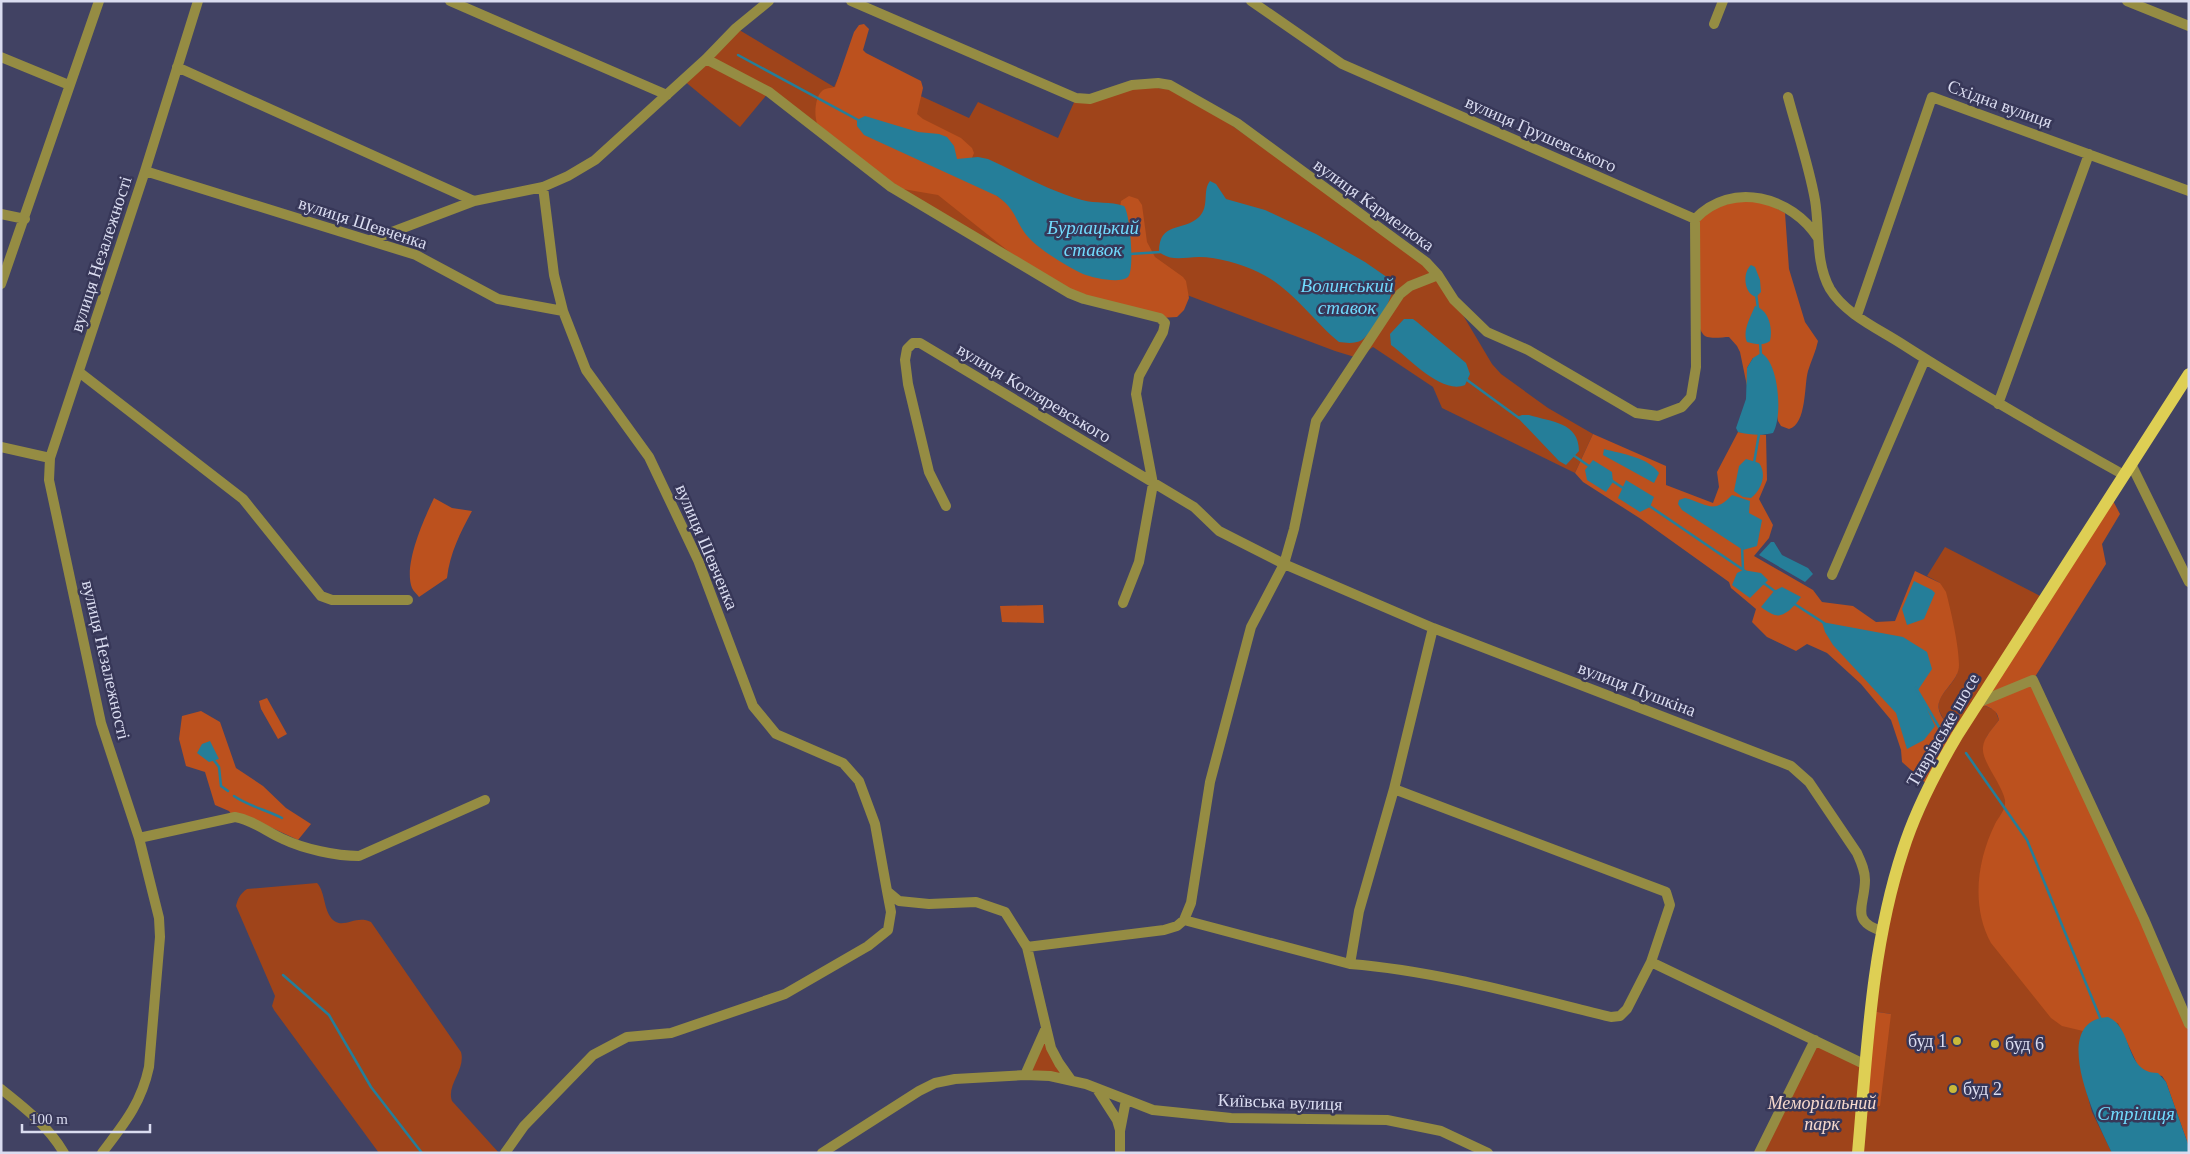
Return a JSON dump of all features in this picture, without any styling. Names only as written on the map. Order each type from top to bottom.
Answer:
[{"type":"main road","name":"Тиврівське шосе","points":[[1858,1153],[1866,1065],[1882,931],[1902,852],[1913,821],[1940,765],[1978,703],[2189,374]]},
{"type":"street","points":[[1,284],[99,1]]},
{"type":"street","name":"вулиця Незалежності","points":[[102,1153],[133,1112],[145,1084],[149,1067],[160,937],[159,918],[139,838],[101,723],[50,480],[50,458],[145,171],[198,1]]},
{"type":"street","points":[[450,1],[667,95]]},
{"type":"street","points":[[370,240],[474,201],[543,187],[568,176],[595,160],[706,59],[736,28],[769,1]]},
{"type":"street","name":"вулиця Кармелюка","points":[[851,1],[1076,98],[1090,99],[1132,84],[1158,83],[1170,85],[1236,123],[1426,262],[1438,275],[1454,300],[1486,332],[1528,350],[1636,413],[1658,416],[1682,407],[1692,397],[1696,367],[1696,219]]},
{"type":"street","name":"вулиця Грушевського","points":[[1251,1],[1342,64],[1696,219]]},
{"type":"street","points":[[1714,24],[1723,1]]},
{"type":"street","points":[[2127,1],[2189,26]]},
{"type":"street","points":[[1,57],[69,84]]},
{"type":"street","points":[[706,59],[769,92],[891,187],[1069,292],[1084,299],[1160,318],[1165,323],[1163,332],[1139,376],[1136,394],[1153,484],[1139,562],[1123,603]]},
{"type":"street","points":[[177,67],[474,201]]},
{"type":"street","points":[[1788,97],[1815,200],[1824,277],[1840,302],[1925,359],[1998,404],[2124,475]]},
{"type":"street","name":"Східна вулиця","points":[[1857,315],[1932,97],[2189,191]]},
{"type":"street","points":[[1998,404],[2089,154]]},
{"type":"street","name":"вулиця Шевченка","points":[[145,171],[416,255],[498,299],[563,311],[586,370],[649,457],[694,551],[753,706],[776,734],[843,763],[859,781],[875,824],[891,912],[888,930],[868,946],[785,994],[671,1034],[627,1037],[593,1055],[524,1126],[505,1153]]},
{"type":"street","points":[[543,187],[554,275],[563,311]]},
{"type":"street","points":[[1696,219],[1704,210],[1724,200],[1735,197],[1755,197],[1774,202],[1792,211],[1811,227],[1818,238]]},
{"type":"street","points":[[1,214],[25,219]]},
{"type":"street","points":[[1027,947],[1164,930],[1177,926],[1184,920],[1191,903],[1210,782],[1251,627],[1284,564],[1294,529],[1316,421],[1400,294],[1410,286],[1438,275]]},
{"type":"street","name":"вулиця Котляревського","points":[[946,506],[929,472],[908,384],[905,360],[907,349],[912,343],[920,343],[1194,507],[1219,531],[1284,564]]},
{"type":"street","points":[[1832,575],[1925,359]]},
{"type":"street","points":[[79,372],[243,499],[321,596],[332,600],[408,600]]},
{"type":"street","points":[[1,447],[50,458]]},
{"type":"street","points":[[2132,464],[2189,582]]},
{"type":"street","name":"вулиця Пушкіна","points":[[1284,564],[1433,628],[1791,766],[1809,782],[1857,853],[1865,880],[1862,918],[1872,928],[1882,931]]},
{"type":"street","points":[[1350,964],[1359,911],[1394,789],[1433,628]]},
{"type":"street","points":[[1978,703],[2033,680],[2140,910],[2189,1024]]},
{"type":"street","points":[[1184,920],[1350,964],[1374,966],[1486,986],[1611,1016],[1620,1016],[1627,1009],[1651,962],[1670,905],[1666,892],[1394,789]]},
{"type":"street","points":[[139,838],[235,817],[245,818],[285,840],[342,856],[359,856],[485,800]]},
{"type":"street","points":[[887,890],[899,901],[929,904],[976,902],[1005,912],[1027,947],[1045,1030],[1054,1056],[1071,1080]]},
{"type":"street","points":[[1651,962],[1866,1065]]},
{"type":"street","points":[[1026,1075],[1045,1030]]},
{"type":"street","points":[[1759,1153],[1816,1040]]},
{"type":"street","name":"Київська вулиця","points":[[822,1153],[927,1086],[955,1079],[1026,1075],[1050,1076],[1071,1080],[1153,1110],[1231,1118],[1388,1120],[1441,1131],[1488,1153]]},
{"type":"street","points":[[1,1089],[33,1115],[58,1142],[64,1153]]},
{"type":"street","points":[[1098,1089],[1117,1120],[1120,1131]]},
{"type":"street","points":[[1120,1153],[1120,1131],[1126,1100]]},
{"type":"green space","points":[[736,28],[834,87],[846,62],[969,118],[978,102],[1058,138],[1076,98],[1132,85],[1183,91],[1426,262],[1454,300],[1492,364],[1501,374],[1548,408],[1593,434],[1575,473],[1442,408],[1433,387],[1373,347],[1358,358],[1179,292],[1084,299],[891,187],[769,92],[740,127],[683,80]]},
{"type":"green space","name":"Меморіальний парк","points":[[1945,547],[2046,599],[1978,703],[1995,710],[1999,720],[1987,736],[1983,749],[2058,863],[2125,1038],[2119,1034],[2084,1082],[2092,1112],[2112,1153],[1759,1153],[1815,1040],[1866,1065],[1891,1014],[1871,1011],[1897,872],[1958,735],[1940,713],[1939,702],[1941,697],[1957,674],[1940,583],[1927,576]]},
{"type":"green space","points":[[317,883],[329,914],[336,922],[344,923],[366,920],[371,922],[461,1052],[461,1065],[452,1089],[452,1101],[499,1153],[379,1153],[274,1010],[272,1006],[275,996],[236,906],[241,894],[247,889]]},
{"type":"green space","points":[[1045,1030],[1071,1080],[1025,1075]]},
{"type":"shaded area","points":[[864,24],[869,29],[863,50],[921,81],[923,88],[917,114],[923,119],[961,138],[972,148],[974,153],[972,158],[997,196],[1008,204],[1029,227],[1120,208],[1121,201],[1129,196],[1138,199],[1142,205],[1147,242],[1155,257],[1186,281],[1189,298],[1184,310],[1177,317],[1160,318],[1084,299],[1017,258],[938,195],[891,187],[817,123],[815,111],[818,97],[823,90],[835,87],[854,32],[859,25]]},
{"type":"shaded area","points":[[1755,197],[1785,213],[1789,269],[1805,322],[1818,341],[1808,371],[1802,412],[1795,426],[1789,429],[1781,426],[1778,421],[1767,365],[1753,358],[1747,368],[1747,386],[1737,346],[1729,337],[1711,338],[1705,336],[1699,325],[1696,312],[1694,279],[1695,219],[1704,210]]},
{"type":"shaded area","points":[[1738,432],[1766,435],[1767,480],[1759,499],[1773,525],[1769,538],[1754,556],[1813,590],[1822,602],[1853,606],[1876,622],[1895,621],[1915,571],[1940,583],[1946,592],[1956,639],[1959,665],[1955,678],[1942,695],[1939,707],[1943,719],[1958,734],[1929,786],[1902,762],[1901,750],[1891,720],[1861,684],[1827,653],[1807,644],[1796,651],[1767,637],[1752,622],[1756,609],[1731,588],[1729,582],[1641,519],[1583,482],[1575,473],[1593,434],[1666,466],[1666,485],[1713,503],[1719,487],[1717,472]]},
{"type":"shaded area","points":[[2111,497],[2120,514],[2102,544],[2106,564],[2033,680],[2109,840],[2189,1031],[2189,1147],[2166,1082],[2162,1076],[2148,1073],[2138,1066],[2118,1023],[2095,1020],[2083,1031],[2062,1026],[2051,1018],[1991,943],[1985,929],[1979,899],[1979,883],[1984,853],[1995,824],[2003,810],[2005,800],[1983,753],[1985,740],[1999,720],[1998,716],[1991,708],[1977,703]]},
{"type":"shaded area","points":[[434,498],[452,508],[472,511],[456,543],[450,560],[447,578],[419,597],[412,588],[410,567],[416,542]]},
{"type":"shaded area","points":[[1043,605],[1044,623],[1002,622],[1000,606]]},
{"type":"shaded area","points":[[267,698],[287,734],[278,739],[261,709],[259,701]]},
{"type":"shaded area","points":[[201,711],[220,722],[236,768],[263,786],[286,808],[311,824],[298,840],[257,821],[237,822],[229,811],[215,805],[205,772],[186,766],[179,739],[182,716]]},
{"type":"shaded area","points":[[1871,1011],[1891,1014],[1880,1106],[1862,1105]]},
{"type":"water","name":"Бурлацький ставок","points":[[865,116],[918,132],[939,134],[947,137],[954,146],[957,159],[978,157],[988,159],[1046,187],[1070,196],[1087,201],[1124,206],[1131,242],[1131,264],[1128,277],[1119,280],[1100,279],[1083,274],[1062,263],[1029,238],[1009,207],[997,196],[864,135],[857,126],[857,120]]},
{"type":"water","name":"Волинський ставок","points":[[1210,181],[1216,184],[1226,199],[1265,210],[1316,234],[1365,262],[1391,280],[1393,286],[1388,303],[1367,336],[1356,342],[1339,342],[1281,286],[1270,278],[1251,269],[1206,257],[1173,258],[1159,252],[1160,242],[1167,231],[1193,222],[1202,213],[1206,189]]},
{"type":"water","points":[[1751,265],[1755,267],[1760,280],[1761,292],[1756,297],[1749,292],[1745,278]]},
{"type":"water","points":[[1755,306],[1764,311],[1769,320],[1770,341],[1765,344],[1747,342],[1748,324]]},
{"type":"water","points":[[1404,319],[1413,319],[1466,363],[1470,374],[1465,385],[1456,387],[1436,380],[1391,345],[1390,334]]},
{"type":"water","points":[[1761,353],[1767,358],[1772,367],[1778,390],[1776,425],[1773,433],[1769,434],[1755,435],[1738,432],[1736,428],[1746,399],[1747,368],[1753,358]]},
{"type":"water","points":[[1522,415],[1554,422],[1569,429],[1578,441],[1579,451],[1566,465],[1559,461],[1517,417]]},
{"type":"water","points":[[1604,449],[1648,463],[1659,473],[1654,483],[1603,455]]},
{"type":"water","points":[[1746,459],[1759,463],[1763,472],[1760,486],[1751,498],[1743,497],[1734,491],[1739,466]]},
{"type":"water","points":[[1593,460],[1612,472],[1613,482],[1606,492],[1587,480],[1585,470]]},
{"type":"water","points":[[1626,480],[1654,497],[1650,507],[1640,512],[1618,498]]},
{"type":"water","points":[[1732,495],[1750,501],[1749,513],[1762,520],[1757,546],[1743,550],[1682,510],[1678,504],[1679,500],[1685,498],[1705,505],[1715,506],[1720,505]]},
{"type":"water","points":[[1771,542],[1774,542],[1782,555],[1808,568],[1813,574],[1805,582],[1759,555]]},
{"type":"water","points":[[1743,570],[1761,573],[1768,580],[1750,598],[1732,585],[1737,573]]},
{"type":"water","points":[[1914,581],[1935,593],[1924,619],[1907,625],[1902,609]]},
{"type":"water","points":[[1782,587],[1801,597],[1790,610],[1783,614],[1775,615],[1761,607],[1774,591]]},
{"type":"water","points":[[1822,622],[1903,637],[1927,652],[1932,669],[1918,690],[1935,726],[1924,740],[1907,749],[1896,713],[1833,645],[1825,632]]},
{"type":"water","points":[[210,741],[219,759],[209,762],[197,753],[202,744]]},
{"type":"water","name":"Стрілиця","points":[[2108,1017],[2122,1030],[2134,1058],[2140,1066],[2147,1071],[2158,1073],[2166,1082],[2189,1147],[2189,1153],[2112,1153],[2089,1099],[2082,1076],[2079,1055],[2081,1036],[2090,1023]]},
{"type":"waterway","points":[[738,55],[860,121]]},
{"type":"waterway","points":[[1130,254],[1161,252]]},
{"type":"waterway","points":[[1756,294],[1758,308]]},
{"type":"waterway","points":[[1760,341],[1761,356]]},
{"type":"waterway","points":[[1467,380],[1519,418]]},
{"type":"waterway","points":[[1754,463],[1759,434]]},
{"type":"waterway","points":[[1573,455],[1589,466]]},
{"type":"waterway","points":[[1611,480],[1623,488]]},
{"type":"waterway","points":[[1648,505],[1745,571]]},
{"type":"waterway","points":[[1742,547],[1743,569]]},
{"type":"waterway","points":[[1762,582],[1776,592]]},
{"type":"waterway","points":[[1793,603],[1824,623]]},
{"type":"waterway","points":[[1916,688],[1943,734]]},
{"type":"waterway","points":[[1966,753],[2027,840],[2101,1020]]},
{"type":"waterway","points":[[213,759],[219,767],[221,786],[228,791]]},
{"type":"waterway","points":[[234,796],[245,803],[282,818]]},
{"type":"waterway","points":[[283,975],[329,1015],[371,1087],[422,1153]]},
{"type":"place","name":"буд 1","points":[[1957,1041]]},
{"type":"place","name":"буд 6","points":[[1995,1044]]},
{"type":"place","name":"буд 2","points":[[1953,1089]]}]
